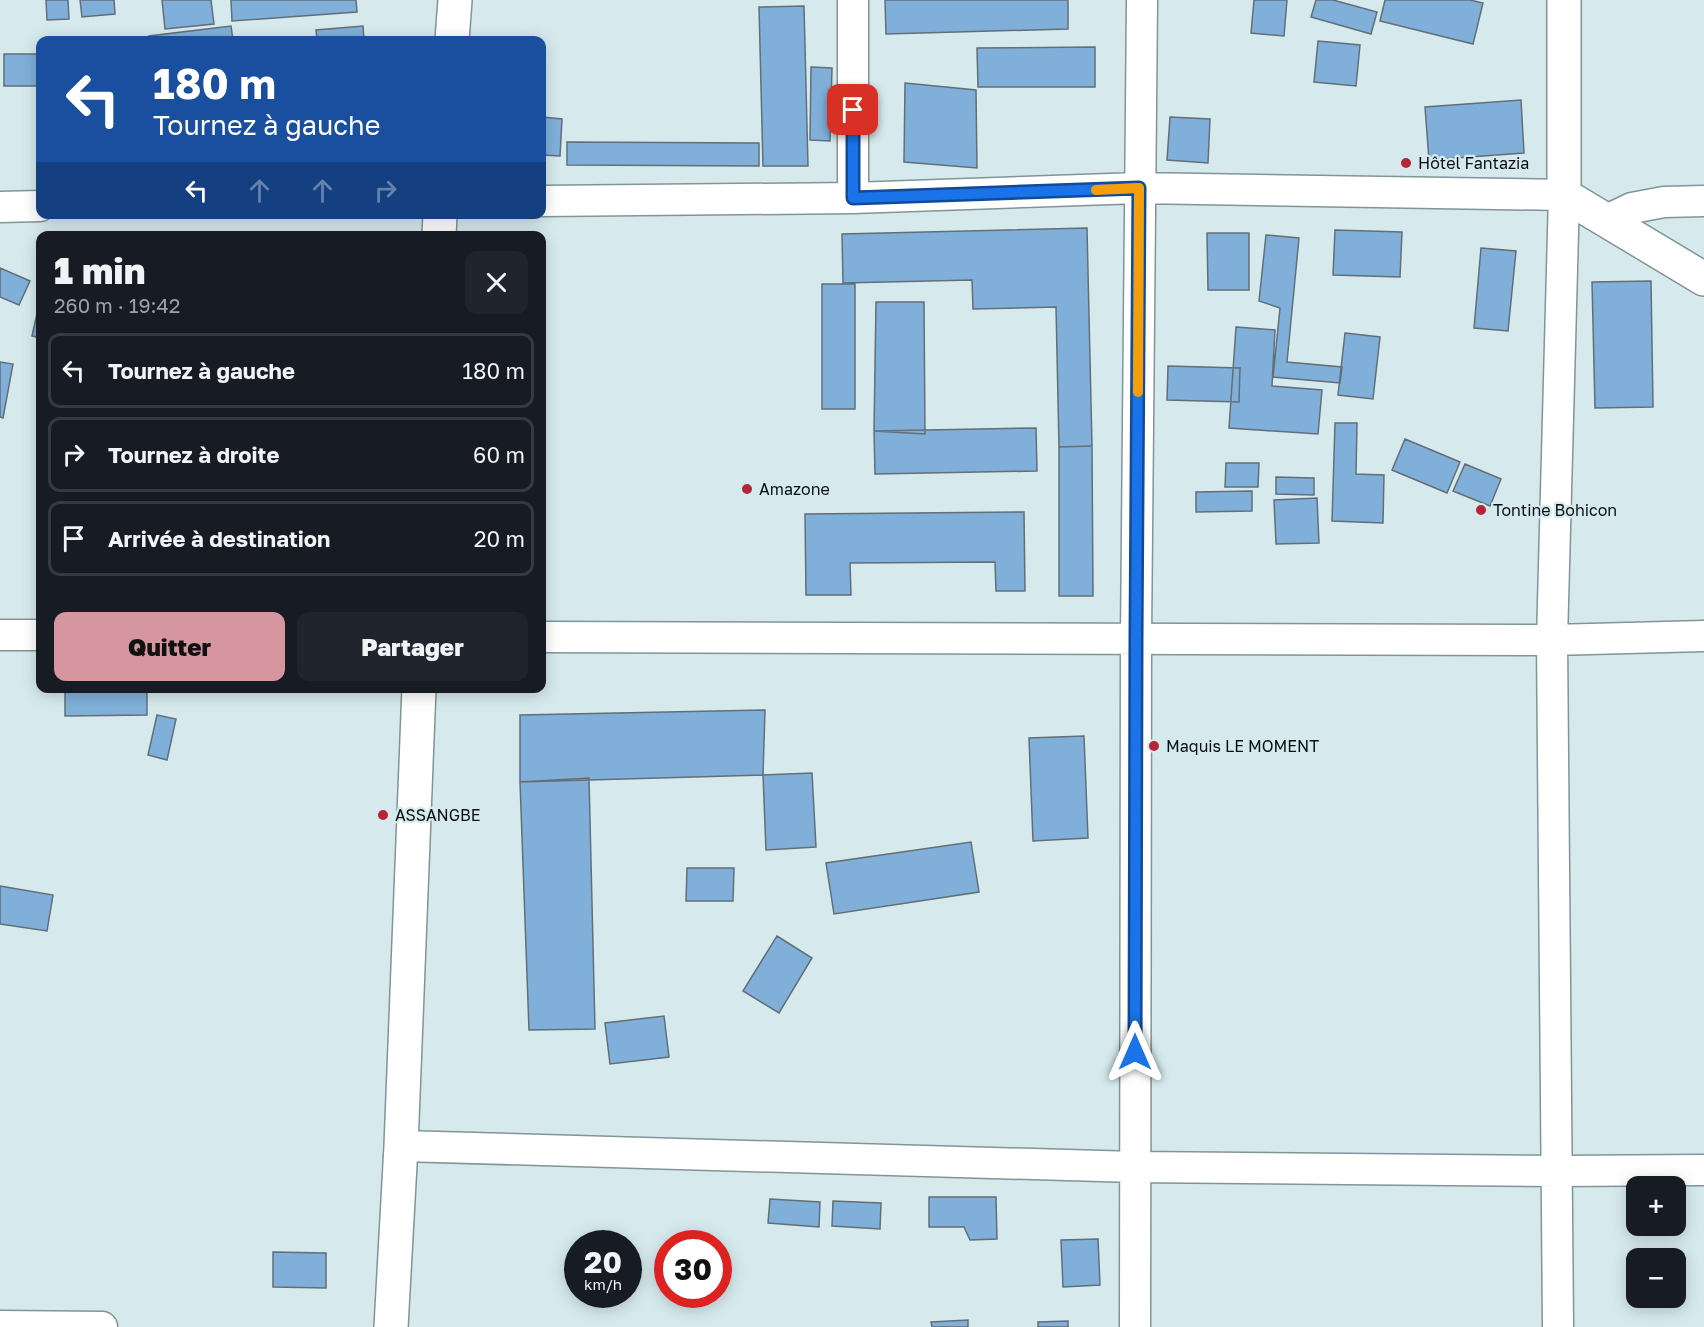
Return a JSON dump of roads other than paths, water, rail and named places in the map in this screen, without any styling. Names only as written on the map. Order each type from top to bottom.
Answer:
[{"type":"street","points":[[452,36],[455,0]]},
{"type":"street","points":[[853,0],[853,198]]},
{"type":"street","points":[[1134,1327],[1136,638],[1142,0]]},
{"type":"street","points":[[1558,1327],[1552,640],[1564,195],[1564,0]]},
{"type":"street","points":[[546,201],[853,198],[1139,188],[1564,195],[1704,279]]},
{"type":"street","points":[[1606,220],[1632,208],[1664,202],[1704,201]]},
{"type":"street","points":[[0,207],[36,206]]},
{"type":"street","points":[[0,635],[36,635]]},
{"type":"street","points":[[546,637],[1552,640],[1704,636]]},
{"type":"street","points":[[392,1327],[419,693]]},
{"type":"street","points":[[401,1146],[1135,1167],[1704,1170]]},
{"type":"street","points":[[0,1326],[102,1327]]},
{"type":"place","name":"Hôtel Fantazia","points":[[1406,163]]},
{"type":"place","name":"Amazone","points":[[747,489]]},
{"type":"place","name":"Tontine Bohicon","points":[[1481,510]]},
{"type":"place","name":"Maquis LE MOMENT","points":[[1154,746]]},
{"type":"place","name":"ASSANGBE","points":[[383,815]]}]
